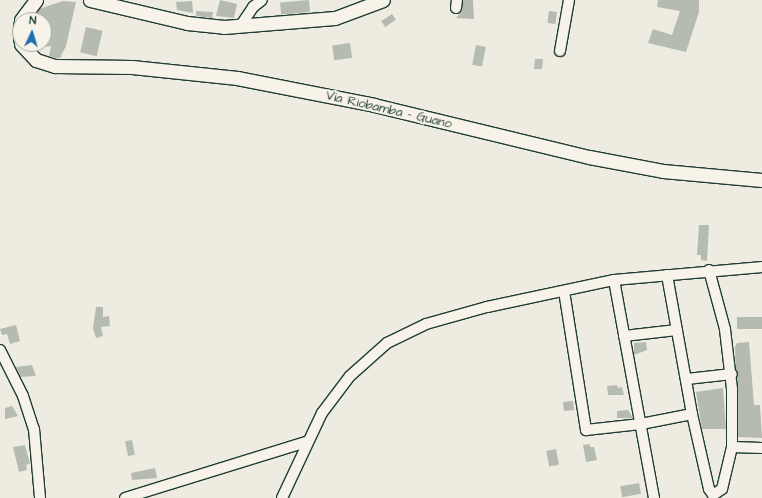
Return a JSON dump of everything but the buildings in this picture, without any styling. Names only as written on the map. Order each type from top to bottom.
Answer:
[{"type":"main road","points":[[27,12],[36,0]]},
{"type":"main road","points":[[90,0],[187,23],[241,26],[335,18],[383,0]]},
{"type":"main road","name":"Vía Riobamba - Guano","points":[[28,52],[36,60],[55,66],[132,67],[237,78],[374,105],[589,157],[663,171],[762,180]]},
{"type":"street","points":[[241,26],[253,7],[262,0]]},
{"type":"street","points":[[560,51],[569,0]]},
{"type":"street","points":[[282,498],[306,442],[322,412],[350,376],[387,343],[426,324],[614,280],[709,270],[762,267]]},
{"type":"street","points":[[667,274],[687,379],[692,414],[709,489],[713,495],[722,488],[732,447],[732,374],[725,330],[709,270]]},
{"type":"street","points":[[614,280],[654,498]]},
{"type":"street","points":[[564,291],[586,430],[641,424],[692,414]]},
{"type":"street","points":[[624,336],[677,330]]},
{"type":"street","points":[[2,356],[34,429],[40,498]]},
{"type":"street","points":[[687,379],[732,374]]},
{"type":"street","points":[[125,498],[306,442]]},
{"type":"street","points":[[732,447],[762,448]]}]
